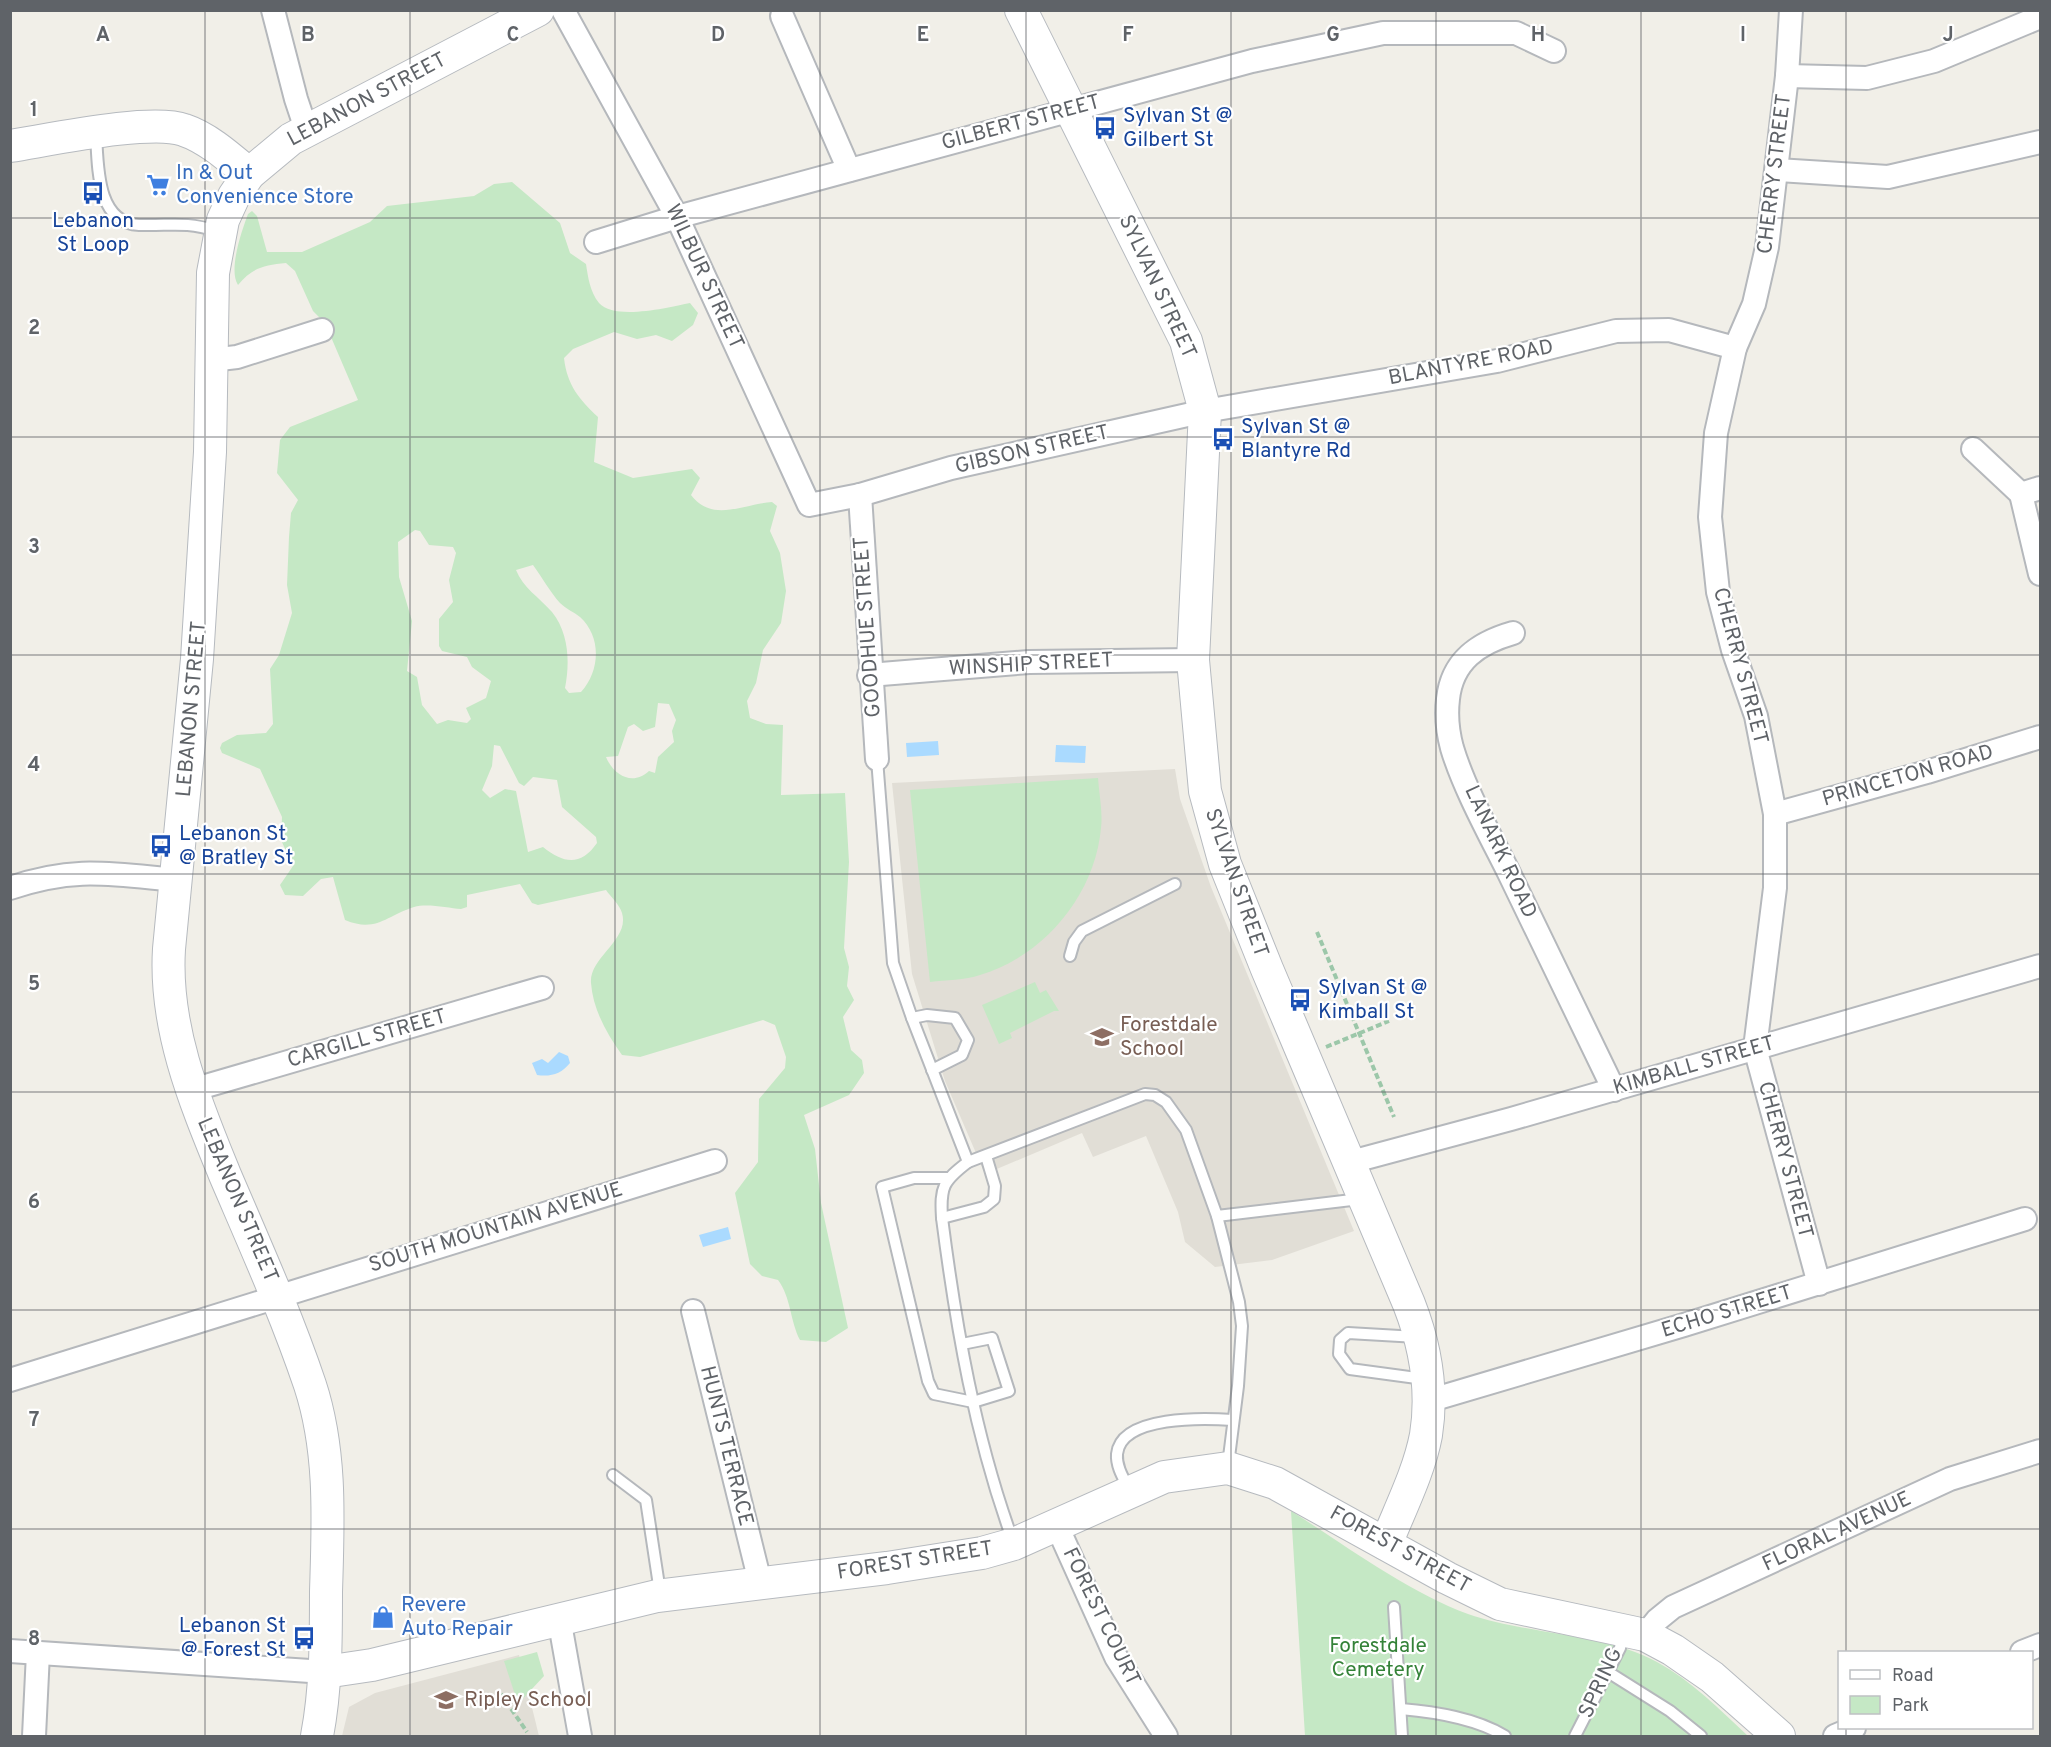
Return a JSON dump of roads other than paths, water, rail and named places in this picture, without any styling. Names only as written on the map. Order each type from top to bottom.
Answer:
[{"type":"street","points":[[273,10],[306,129]]},
{"type":"street","name":"WILBUR STREET","points":[[563,10],[677,217],[809,505],[860,495]]},
{"type":"street","name":"SYLVAN STREET","points":[[1021,10],[1073,109],[1186,341],[1205,411],[1193,660],[1205,791],[1225,864],[1421,1338],[1427,1390],[1426,1435],[1386,1544]]},
{"type":"street","name":"CHERRY STREET","points":[[1791,10],[1787,76],[1767,248],[1757,293],[1735,348],[1716,433],[1711,475],[1713,555],[1725,621],[1756,716],[1775,814],[1775,888],[1755,1048],[1819,1284]]},
{"type":"street","name":"LEBANON STREET","points":[[317,1737],[325,1672],[327,1512],[322,1438],[310,1387],[277,1296],[192,1090],[178,1042],[169,992],[168,957],[204,560],[213,273],[219,232],[231,202],[249,174],[276,149],[306,129],[523,14]]},
{"type":"street","points":[[782,16],[849,170]]},
{"type":"street","points":[[1787,76],[1867,78],[1934,61],[2040,17]]},
{"type":"street","name":"GILBERT STREET","points":[[596,242],[677,217],[1252,61],[1383,33],[1516,33],[1554,51]]},
{"type":"street","points":[[10,146],[143,128],[184,130],[225,154],[249,174]]},
{"type":"street","points":[[1777,171],[1888,177],[2040,142]]},
{"type":"street","points":[[211,360],[237,357],[322,330]]},
{"type":"street","name":"BLANTYRE ROAD","points":[[1205,411],[1497,361],[1616,331],[1669,330],[1735,348]]},
{"type":"street","name":"GIBSON STREET","points":[[860,495],[951,468],[1205,411]]},
{"type":"street","points":[[1973,449],[2031,491],[2040,574]]},
{"type":"street","name":"GOODHUE STREET","points":[[860,495],[869,675],[877,759]]},
{"type":"street","name":"LANARK ROAD","points":[[1513,633],[1492,639],[1474,649],[1458,665],[1452,679],[1448,700],[1449,737],[1493,839],[1614,1090]]},
{"type":"street","name":"WINSHIP STREET","points":[[869,675],[1029,662],[1193,660]]},
{"type":"street","name":"PRINCETON ROAD","points":[[1775,814],[1927,772],[2040,737]]},
{"type":"street","points":[[10,888],[44,877],[78,872],[176,880]]},
{"type":"street","name":"KIMBALL STREET","points":[[1347,1163],[1614,1090],[2040,966]]},
{"type":"street","name":"CARGILL STREET","points":[[192,1090],[542,988]]},
{"type":"street","name":"SOUTH MOUNTAIN AVENUE","points":[[10,1380],[715,1161]]},
{"type":"street","name":"ECHO STREET","points":[[1427,1390],[1819,1284],[2025,1219]]},
{"type":"street","name":"HUNTS TERRACE","points":[[693,1311],[760,1582]]},
{"type":"street","name":"FLORAL AVENUE","points":[[1635,1632],[1657,1620],[1673,1607],[1950,1479],[2040,1451]]},
{"type":"street","name":"FOREST STREET","points":[[10,1651],[325,1672],[372,1665],[560,1618],[660,1596],[955,1558],[1014,1544],[1164,1477],[1228,1468],[1275,1483],[1447,1578],[1500,1604],[1635,1632],[1712,1677],[1779,1737]]},
{"type":"street","name":"FOREST COURT","points":[[1057,1526],[1116,1657],[1166,1737]]},
{"type":"street","points":[[560,1618],[580,1737]]},
{"type":"street","points":[[34,1737],[38,1653]]},
{"type":"street","points":[[1835,1737],[1852,1729]]},
{"type":"lane","points":[[96,133],[104,194],[116,216],[137,225],[188,223],[219,232]]},
{"type":"lane","points":[[877,759],[893,963],[968,1162]]},
{"type":"lane","points":[[1070,956],[1074,942],[1082,931],[1175,884]]},
{"type":"lane","points":[[912,1018],[927,1015],[955,1018],[968,1040],[962,1055],[932,1070]]},
{"type":"lane","points":[[1014,1544],[992,1479],[973,1402],[942,1218],[942,1193],[947,1178],[968,1162],[1133,1097],[1155,1095],[1166,1102],[1185,1130],[1217,1216],[1241,1314],[1228,1468]]},
{"type":"lane","points":[[942,1218],[984,1207],[994,1199],[995,1186],[986,1156]]},
{"type":"lane","points":[[947,1178],[914,1178],[882,1187],[930,1388],[939,1396],[973,1402],[1009,1391],[992,1338],[963,1344]]},
{"type":"lane","points":[[1217,1216],[1364,1198]]},
{"type":"lane","points":[[1421,1338],[1348,1333],[1340,1341],[1339,1354],[1350,1369],[1427,1390]]},
{"type":"lane","points":[[1129,1491],[1117,1461],[1118,1448],[1125,1438],[1139,1430],[1170,1420],[1200,1417],[1233,1420]]},
{"type":"lane","points":[[613,1475],[646,1500],[660,1596]]},
{"type":"lane","points":[[1395,1607],[1395,1644],[1402,1737]]},
{"type":"lane","name":"SPRING","points":[[1575,1737],[1620,1648],[1635,1632]]},
{"type":"lane","points":[[1608,1672],[1670,1711],[1701,1737]]},
{"type":"lane","points":[[1401,1709],[1430,1712],[1475,1723],[1505,1737]]},
{"type":"water","points":[[938,741],[939,755],[907,757],[906,743]]},
{"type":"water","points":[[1056,745],[1086,746],[1085,763],[1055,762]]},
{"type":"water","points":[[559,1052],[568,1056],[570,1063],[567,1067],[555,1074],[537,1075],[532,1063],[542,1059],[548,1063]]},
{"type":"water","points":[[728,1227],[731,1239],[703,1247],[699,1235]]},
{"type":"place","name":"Sylvan St @ Gilbert St","points":[[1105,128]]},
{"type":"place","name":"In & Out Convenience Store","points":[[158,185]]},
{"type":"place","name":"Lebanon St Loop","points":[[93,193]]},
{"type":"place","name":"Sylvan St @ Blantyre Rd","points":[[1223,439]]},
{"type":"place","name":"Lebanon St @ Bratley St","points":[[161,846]]},
{"type":"place","name":"Sylvan St @ Kimball St","points":[[1300,1000]]},
{"type":"place","name":"Forestdale School","points":[[1102,1037]]},
{"type":"place","name":"Revere Auto Repair","points":[[383,1617]]},
{"type":"place","name":"Lebanon St @ Forest St","points":[[304,1638]]},
{"type":"place","name":"Ripley School","points":[[446,1700]]},
{"type":"park label","name":"Forestdale Cemetery","points":[[1378,1658]]}]
